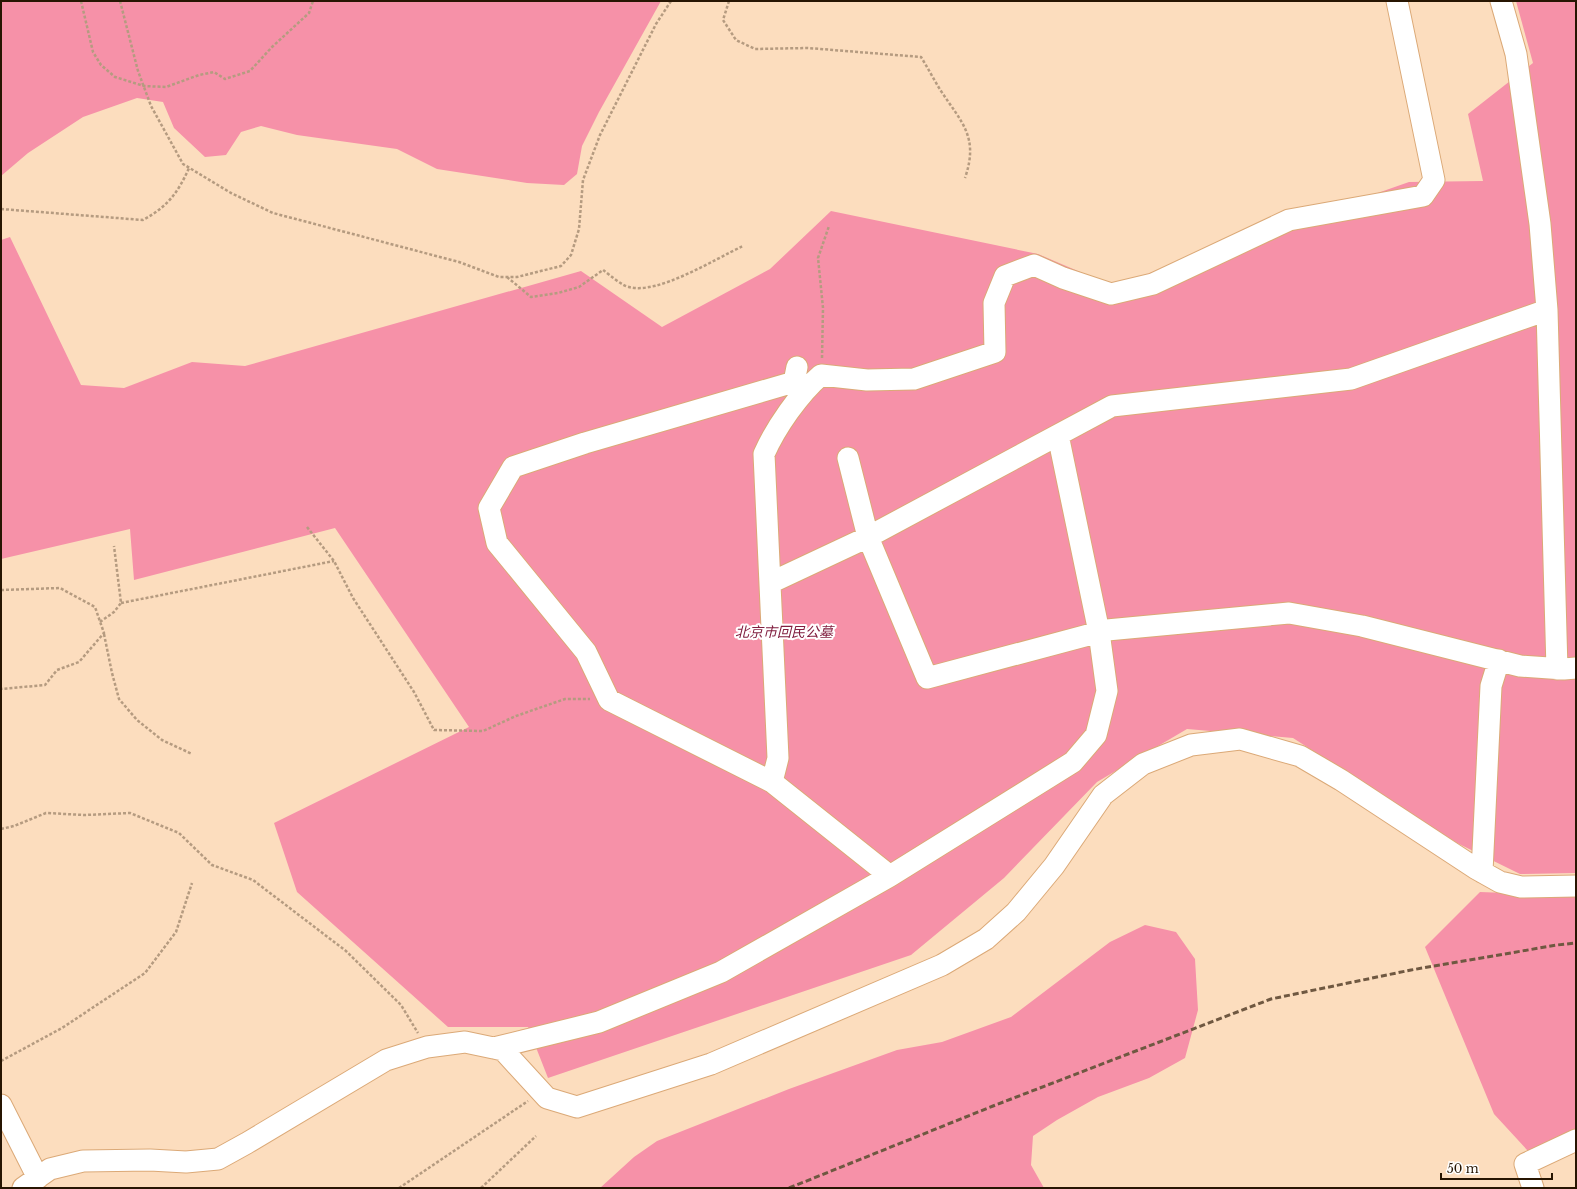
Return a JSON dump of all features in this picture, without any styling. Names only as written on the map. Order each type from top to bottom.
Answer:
[{"type":"street","points":[[772,782],[778,758],[764,454],[772,436],[810,385],[821,375],[867,380],[914,379],[995,352],[994,303],[1005,276],[1034,265],[1063,278],[1111,294],[1153,284],[1289,220],[1423,196],[1434,180],[1396,1]]},
{"type":"street","points":[[848,458],[868,537],[927,678],[1107,630],[1289,613],[1362,626],[1520,666],[1567,669],[1547,310],[1540,224],[1516,54],[1501,1]]},
{"type":"street","points":[[770,583],[868,537],[1112,406],[1351,379],[1547,310]]},
{"type":"street","points":[[797,368],[794,382],[585,443],[513,467],[489,508],[497,543],[586,652],[609,700],[772,782],[890,876]]},
{"type":"street","points":[[494,1048],[600,1022],[721,972],[890,876],[1073,762],[1096,735],[1107,692],[1099,632],[1058,435]]},
{"type":"street","points":[[1482,872],[1491,686],[1499,660]]},
{"type":"street","points":[[1,1105],[30,1183],[50,1169],[83,1160],[150,1160],[186,1162],[218,1159],[386,1060],[427,1046],[465,1042],[503,1050],[547,1098],[577,1108],[711,1064],[942,965],[986,939],[1016,912],[1054,866],[1103,795],[1143,764],[1191,745],[1240,739],[1300,756],[1341,780],[1482,872],[1500,882],[1521,887],[1576,886]]},
{"type":"street","points":[[1533,1188],[1525,1164],[1576,1140]]},
{"type":"path","points":[[81,1],[93,52],[101,65],[115,77],[144,86],[166,87],[200,75],[214,72],[225,79],[250,71],[272,47],[309,13],[313,1]]},
{"type":"path","points":[[120,1],[144,86],[154,112],[183,164],[231,193],[273,213],[459,262],[498,277],[517,277],[561,266],[571,255],[578,229],[583,180],[600,135],[656,24],[671,1]]},
{"type":"path","points":[[729,1],[723,20],[736,40],[755,49],[808,48],[921,57],[940,90],[965,125],[970,143],[968,170],[965,178]]},
{"type":"path","points":[[1,209],[143,220],[158,212],[168,203],[182,184],[189,168]]},
{"type":"path","points":[[821,375],[823,308],[818,258],[829,226]]},
{"type":"path","points":[[506,277],[531,297],[558,293],[579,287],[604,270],[628,287],[647,288],[669,282],[743,246]]},
{"type":"path","points":[[308,527],[334,561],[353,598],[414,692],[434,730],[483,731],[516,716],[565,699],[609,700]]},
{"type":"path","points":[[114,546],[121,603]]},
{"type":"path","points":[[100,622],[114,612],[121,603],[334,561]]},
{"type":"path","points":[[1,590],[60,588],[95,607],[104,634],[119,699],[137,720],[162,740],[192,754]]},
{"type":"path","points":[[1,689],[45,685],[57,670],[79,662],[104,634]]},
{"type":"path","points":[[1,829],[14,826],[46,813],[85,815],[130,813],[179,833],[212,865],[252,880],[346,951],[401,1005],[427,1046]]},
{"type":"path","points":[[1,1061],[62,1028],[145,973],[176,932],[192,883]]},
{"type":"path","points":[[399,1188],[541,1092]]},
{"type":"path","points":[[481,1188],[536,1136]]},
{"type":"green space","points":[[1,1],[661,1],[599,112],[582,146],[577,174],[564,185],[527,183],[437,169],[397,149],[297,135],[261,126],[241,132],[226,155],[205,157],[174,128],[163,102],[137,98],[83,117],[28,153],[1,176]]},
{"type":"green space","name":"北京市回民公墓","points":[[1516,1],[1576,1],[1576,873],[1520,874],[1457,843],[1293,738],[1187,729],[1097,782],[1004,878],[911,955],[548,1078],[528,1027],[448,1027],[297,892],[274,823],[469,727],[335,528],[134,580],[130,529],[1,559],[1,240],[10,237],[81,385],[124,388],[192,362],[245,366],[581,271],[662,327],[770,269],[831,211],[1038,254],[1113,286],[1409,182],[1483,181],[1468,114],[1533,63]]},
{"type":"green space","points":[[1480,892],[1530,894],[1576,893],[1576,1131],[1528,1151],[1494,1114],[1425,947]]},
{"type":"green space","points":[[1145,925],[1176,932],[1195,959],[1198,1010],[1185,1058],[1149,1078],[1098,1097],[1057,1120],[1033,1136],[1031,1165],[1044,1188],[600,1188],[634,1157],[657,1141],[789,1089],[897,1050],[942,1042],[1011,1017],[1110,942]]},
{"type":"railway","points":[[789,1188],[993,1106],[1271,999],[1411,970],[1576,943]]}]
